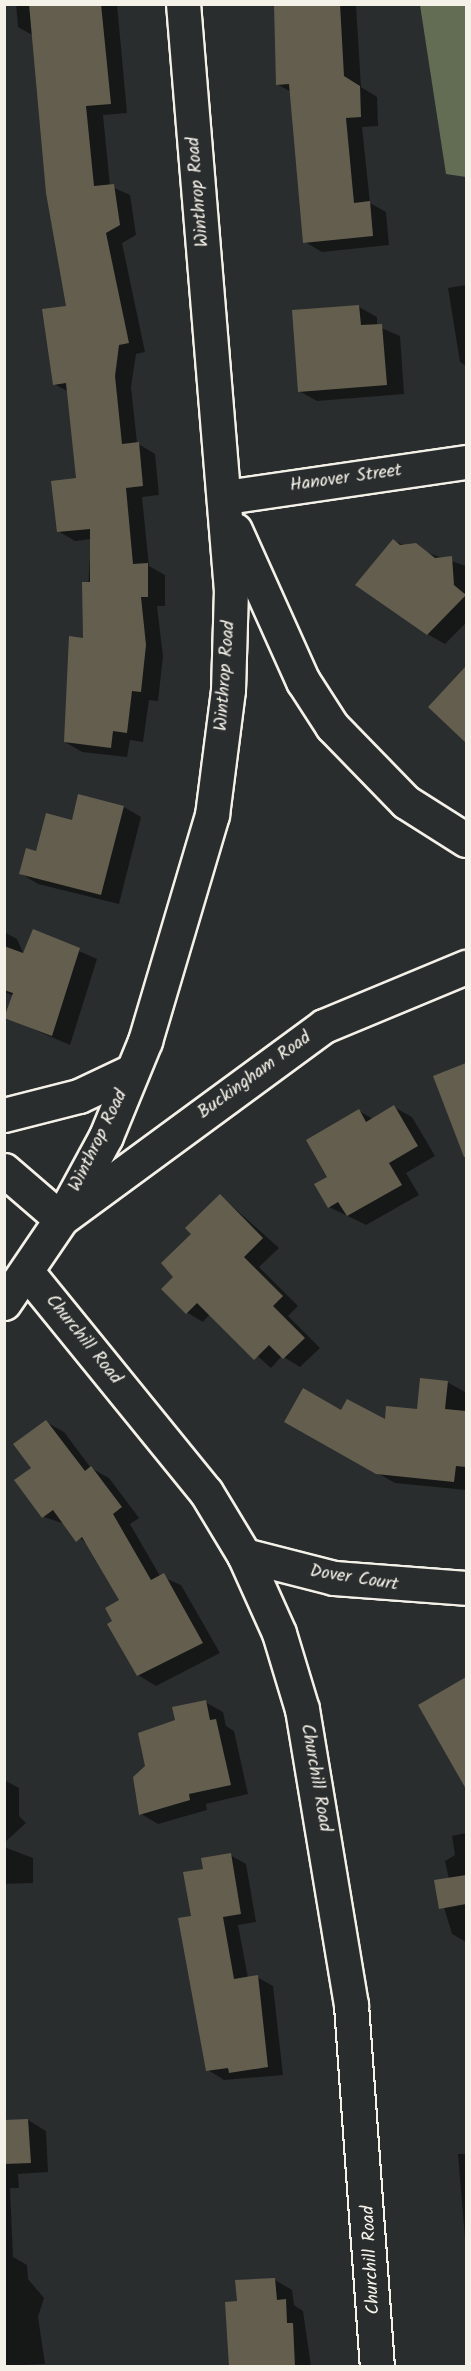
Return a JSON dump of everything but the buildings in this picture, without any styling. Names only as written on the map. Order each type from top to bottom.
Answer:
[{"type":"street","name":"Winthrop Road","points":[[4,1303],[61,1219],[132,1071],[212,814],[228,690],[226,504],[183,4]]},
{"type":"street","name":"Hanover Street","points":[[226,504],[466,462]]},
{"type":"street","points":[[226,504],[303,681],[332,726],[406,802],[466,840]]},
{"type":"street","name":"Buckingham Road","points":[[61,1219],[324,1026],[466,966]]},
{"type":"street","points":[[4,1115],[79,1096],[132,1071]]},
{"type":"street","points":[[4,1170],[61,1219]]},
{"type":"street","name":"Churchill Road","points":[[27,1272],[206,1492],[244,1555],[279,1633],[302,1709],[335,1886],[368,2186],[377,2367]]},
{"type":"street","name":"Dover Court","points":[[244,1555],[334,1578],[466,1588]]},
{"type":"green space","points":[[420,5],[466,5],[466,177],[446,174]]}]
